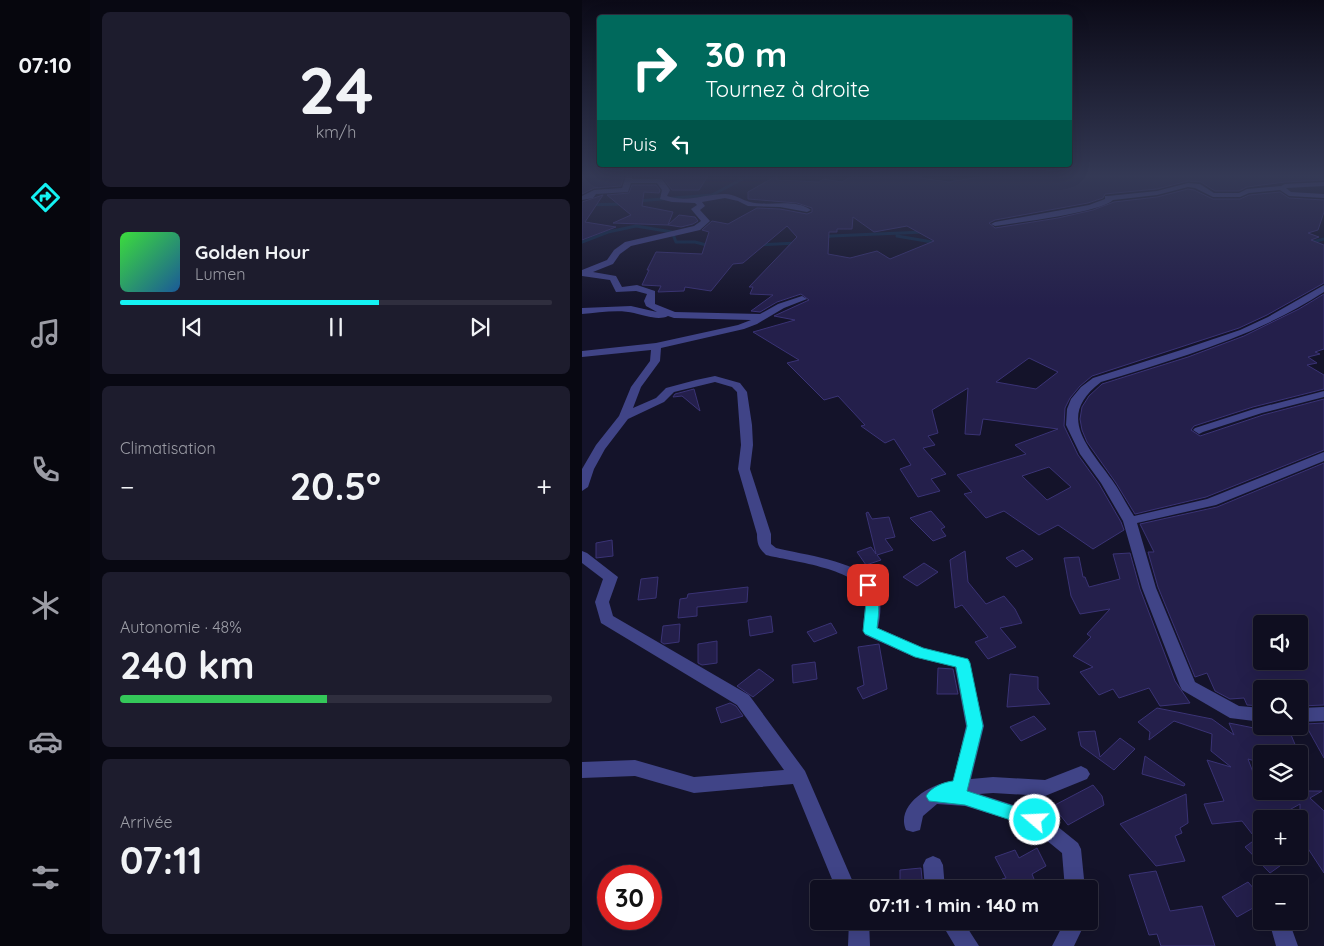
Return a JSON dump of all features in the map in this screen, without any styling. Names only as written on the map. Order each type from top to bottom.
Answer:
[{"type":"street","points":[[582,273],[610,262],[617,252],[628,244],[697,228],[705,220]]},
{"type":"street","points":[[995,224],[1017,220]]},
{"type":"street","points":[[582,273],[612,278],[619,290],[637,288],[652,293],[649,302],[651,306],[674,315]]},
{"type":"street","points":[[1253,714],[1236,712],[1188,686],[1150,588],[1130,521],[1107,482],[1086,454],[1072,425],[1073,409],[1085,389],[1097,380],[1237,334],[1307,300],[1324,288]]},
{"type":"street","points":[[582,354],[656,346],[740,327],[782,306],[802,299]]},
{"type":"street","points":[[582,311],[631,309],[649,314],[762,317]]},
{"type":"street","points":[[582,487],[588,469],[600,448],[624,417],[636,387],[655,361],[656,346]]},
{"type":"street","points":[[624,417],[660,400],[670,390],[696,382],[714,379],[736,385],[742,392],[746,425],[747,444],[744,469],[764,534],[764,545],[772,552],[847,571],[868,585],[873,603],[870,631],[920,653],[962,663],[975,726],[960,788]]},
{"type":"street","points":[[1199,430],[1258,411],[1324,394]]},
{"type":"street","points":[[1130,521],[1211,502],[1324,456]]},
{"type":"street","points":[[582,556],[611,576],[602,602],[606,619],[742,700],[799,776],[842,880]]},
{"type":"street","points":[[1308,715],[1324,714]]},
{"type":"street","points":[[582,770],[635,768],[694,785],[799,776]]},
{"type":"street","points":[[913,824],[914,812],[948,789],[993,785],[1044,788],[1081,774]]},
{"type":"street","points":[[935,796],[965,798],[1035,820],[1071,849],[1074,880]]},
{"type":"street","points":[[933,865],[934,880]]},
{"type":"street","points":[[859,930],[859,946]]},
{"type":"street","points":[[956,930],[968,946]]},
{"type":"street","points":[[1063,946],[1071,930]]},
{"type":"street","points":[[1282,930],[1287,946]]},
{"type":"building","points":[[582,220],[616,227],[582,240]]},
{"type":"building","points":[[619,220],[670,220],[668,225],[613,223]]},
{"type":"building","points":[[673,220],[698,221],[693,224],[681,227],[668,225]]},
{"type":"building","points":[[735,220],[853,220],[852,229],[837,229],[837,232],[829,232],[828,254],[850,258],[877,251],[890,259],[934,241],[907,226],[874,232],[857,220],[995,220],[989,223],[995,228],[1044,220],[1321,220],[1318,230],[1308,233],[1319,237],[1311,240],[1324,245],[1324,283],[1267,315],[1239,328],[1092,376],[1080,386],[1070,398],[1065,408],[1064,426],[1078,455],[1099,484],[1124,530],[1093,549],[1058,525],[1039,535],[1004,511],[986,518],[964,494],[972,492],[957,475],[1026,454],[1015,445],[1058,429],[983,419],[980,435],[965,434],[968,388],[932,410],[938,433],[928,436],[935,445],[923,448],[946,474],[931,479],[940,491],[918,497],[900,469],[911,465],[894,439],[885,443],[861,426],[865,425],[838,396],[824,400],[787,363],[799,360],[753,332],[795,320],[774,316],[809,300],[801,294],[777,302],[760,312],[751,311],[773,295],[750,294],[753,287],[749,287],[797,237],[787,226],[743,263],[733,264],[711,291],[685,287],[684,291],[658,292],[661,286],[642,285],[656,252],[702,254],[709,232],[702,230],[712,221],[728,224]],"holes":[[[1029,358],[1058,372],[1036,389],[996,382]],[[1049,467],[1071,487],[1047,500],[1022,476]]]},
{"type":"building","points":[[1324,294],[1324,349],[1315,352],[1320,354],[1308,357],[1317,363],[1307,365],[1324,375],[1324,389],[1253,407],[1194,426],[1191,430],[1200,436],[1263,415],[1324,399],[1324,450],[1206,497],[1135,514],[1087,442],[1082,430],[1080,419],[1082,407],[1089,396],[1102,384],[1188,357],[1244,336],[1299,309]]},
{"type":"building","points":[[694,389],[700,411],[682,396],[673,397],[675,394]]},
{"type":"building","points":[[1324,463],[1324,705],[1308,706],[1308,680],[1253,680],[1253,705],[1247,705],[1244,698],[1230,699],[1215,691],[1207,673],[1195,677],[1158,587],[1148,552],[1154,552],[1140,524],[1217,507]]},
{"type":"building","points":[[931,511],[945,527],[941,529],[946,536],[933,541],[910,518]]},
{"type":"building","points":[[868,512],[872,519],[889,517],[895,537],[885,539],[893,550],[877,555],[881,560],[866,565],[857,552],[871,547],[876,554],[866,513]]},
{"type":"building","points":[[612,540],[613,556],[596,558],[596,543]]},
{"type":"building","points":[[1023,550],[1033,559],[1016,567],[1006,558]]},
{"type":"building","points":[[965,551],[968,582],[986,604],[1004,596],[1015,609],[1022,623],[1000,628],[1016,647],[988,659],[975,642],[988,637],[962,605],[955,608],[950,560]]},
{"type":"building","points":[[1130,553],[1140,589],[1175,681],[1190,703],[1160,706],[1149,688],[1119,698],[1113,689],[1099,695],[1080,672],[1093,667],[1073,656],[1091,637],[1087,634],[1110,609],[1080,614],[1071,596],[1064,558],[1079,557],[1083,577],[1085,577],[1089,587],[1120,579],[1113,554]]},
{"type":"building","points":[[924,563],[938,572],[917,586],[903,577]]},
{"type":"building","points":[[658,577],[656,598],[638,600],[641,579]]},
{"type":"building","points":[[748,587],[747,602],[697,607],[697,616],[678,618],[680,599],[687,598],[688,594]]},
{"type":"building","points":[[771,616],[773,632],[750,636],[748,620]]},
{"type":"building","points":[[831,623],[837,633],[814,642],[807,632]]},
{"type":"building","points":[[680,624],[679,642],[664,644],[661,642],[663,626]]},
{"type":"building","points":[[717,641],[717,663],[702,665],[698,663],[698,644]]},
{"type":"building","points":[[879,644],[887,689],[863,699],[857,688],[864,685],[858,647]]},
{"type":"building","points":[[815,662],[817,679],[793,683],[792,665]]},
{"type":"building","points":[[938,668],[953,669],[958,694],[937,694]]},
{"type":"building","points":[[759,669],[774,680],[753,697],[737,686]]},
{"type":"building","points":[[1010,674],[1038,677],[1038,689],[1050,704],[1007,707]]},
{"type":"building","points":[[730,703],[736,706],[743,716],[721,723],[716,708]]},
{"type":"building","points":[[1157,708],[1212,719],[1234,735],[1229,723],[1253,728],[1253,735],[1291,735],[1295,745],[1253,745],[1253,760],[1248,759],[1253,772],[1253,800],[1308,800],[1308,791],[1322,791],[1310,798],[1324,811],[1324,873],[1308,849],[1308,810],[1300,810],[1300,804],[1289,810],[1253,810],[1253,835],[1242,821],[1212,824],[1204,804],[1224,801],[1207,760],[1231,767],[1211,751],[1212,734],[1174,721],[1149,740],[1150,732],[1138,722]]},
{"type":"building","points":[[1034,716],[1046,729],[1021,741],[1010,727]]},
{"type":"building","points":[[1324,723],[1324,758],[1308,729],[1308,724]]},
{"type":"building","points":[[1095,731],[1100,757],[1120,738],[1135,749],[1114,770],[1081,746],[1078,732]]},
{"type":"building","points":[[1145,756],[1185,784],[1184,786],[1142,774]]},
{"type":"building","points":[[1093,785],[1102,796],[1104,805],[1068,825],[1053,806]]},
{"type":"building","points":[[1186,794],[1188,823],[1180,828],[1182,833],[1175,836],[1185,861],[1156,866],[1120,824]]},
{"type":"building","points":[[1253,841],[1253,855],[1245,847]]},
{"type":"building","points":[[1037,848],[1046,866],[1032,874],[1034,880],[1002,880],[1006,878],[995,857],[1015,850],[1019,858]]},
{"type":"building","points":[[1262,865],[1281,865],[1270,873]]},
{"type":"building","points":[[921,868],[922,880],[900,880],[900,870]]},
{"type":"building","points":[[1156,871],[1170,911],[1202,906],[1215,946],[1161,946],[1157,934],[1149,935],[1129,875]]},
{"type":"building","points":[[1248,882],[1253,888],[1253,908],[1237,917],[1222,897]]},
{"type":"waterway","points":[[582,242],[608,232],[636,226],[672,232],[676,242],[695,242],[710,246]]},
{"type":"waterway","points":[[823,238],[831,236],[924,232]]},
{"type":"waterway","points":[[897,236],[938,243]]},
{"type":"waterway","points":[[1309,243],[1324,239]]},
{"type":"waterway","points":[[758,245],[797,243]]},
{"type":"route","points":[[868,585],[873,603],[870,631],[920,653],[962,663],[975,726],[960,788],[948,789],[935,796],[965,798],[1035,820]]}]
